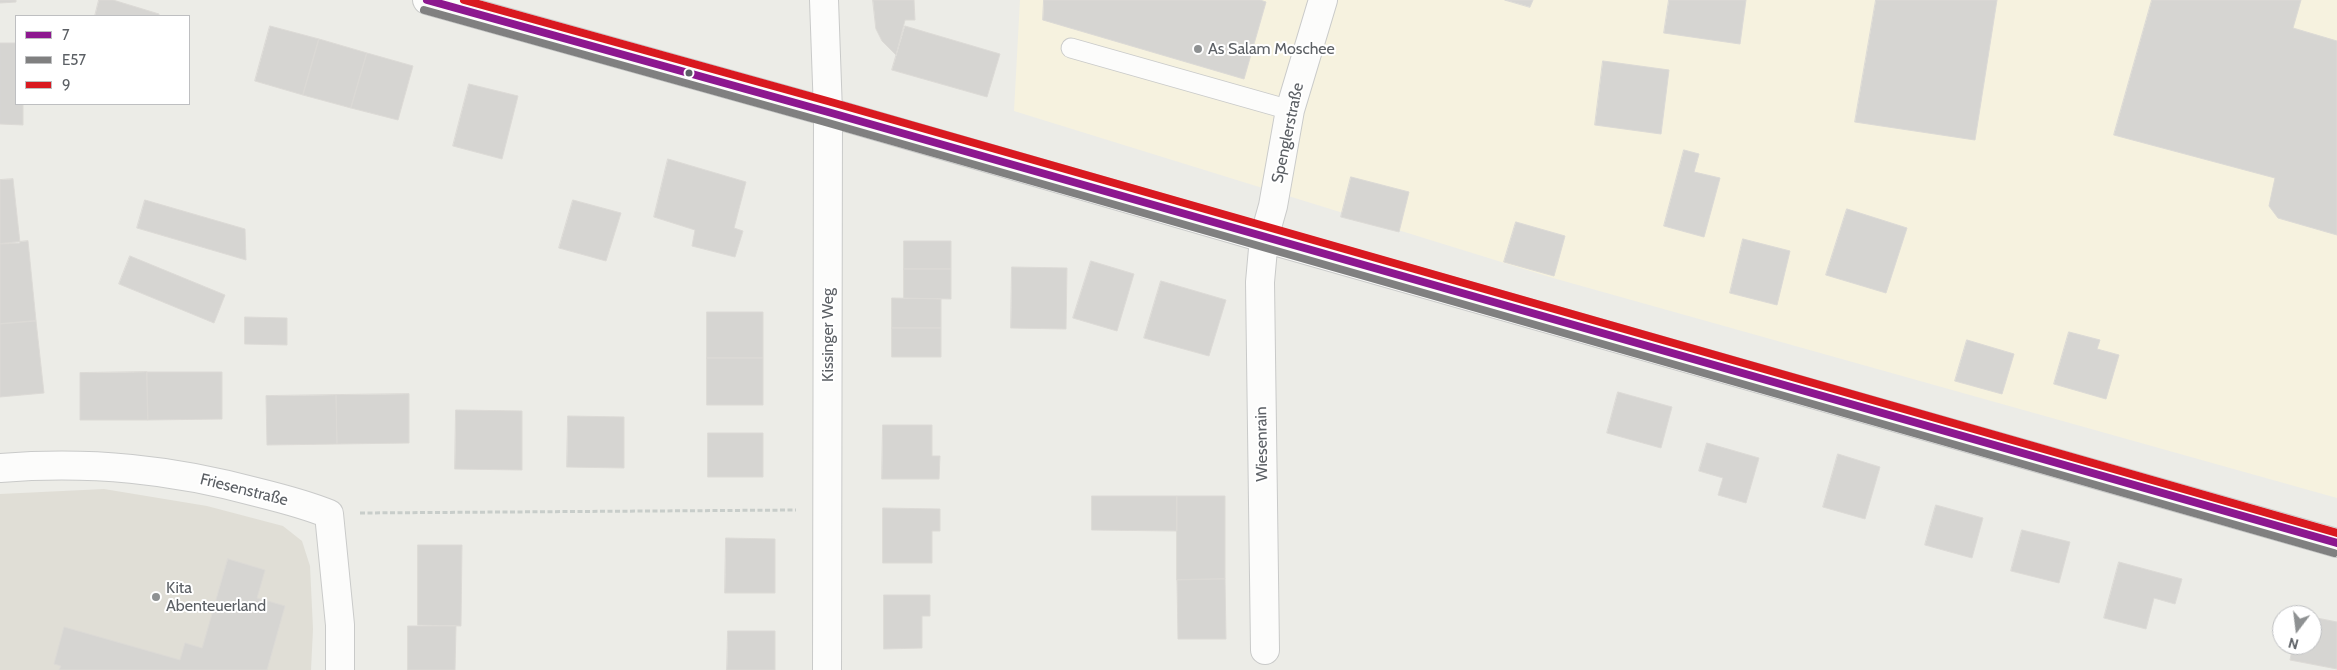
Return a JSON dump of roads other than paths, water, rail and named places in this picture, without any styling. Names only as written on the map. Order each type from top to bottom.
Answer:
[{"type":"street","points":[[427,0],[828,112],[2337,543]]},
{"type":"street","name":"Kissinger Weg","points":[[824,0],[828,112],[827,670]]},
{"type":"street","name":"Spenglerstraße","points":[[1264,238],[1273,206],[1290,110],[1323,0]]},
{"type":"street","name":"Wiesenrain","points":[[1264,238],[1260,282],[1265,650]]},
{"type":"street","name":"Friesenstraße","points":[[0,468],[53,464],[97,466],[175,474],[232,485],[312,507],[329,514],[340,625],[340,670]]},
{"type":"lane","points":[[1071,48],[1290,110]]},
{"type":"place","name":"As Salam Moschee","points":[[1198,49]]},
{"type":"place","name":"Kita Abenteuerland","points":[[156,597]]}]
